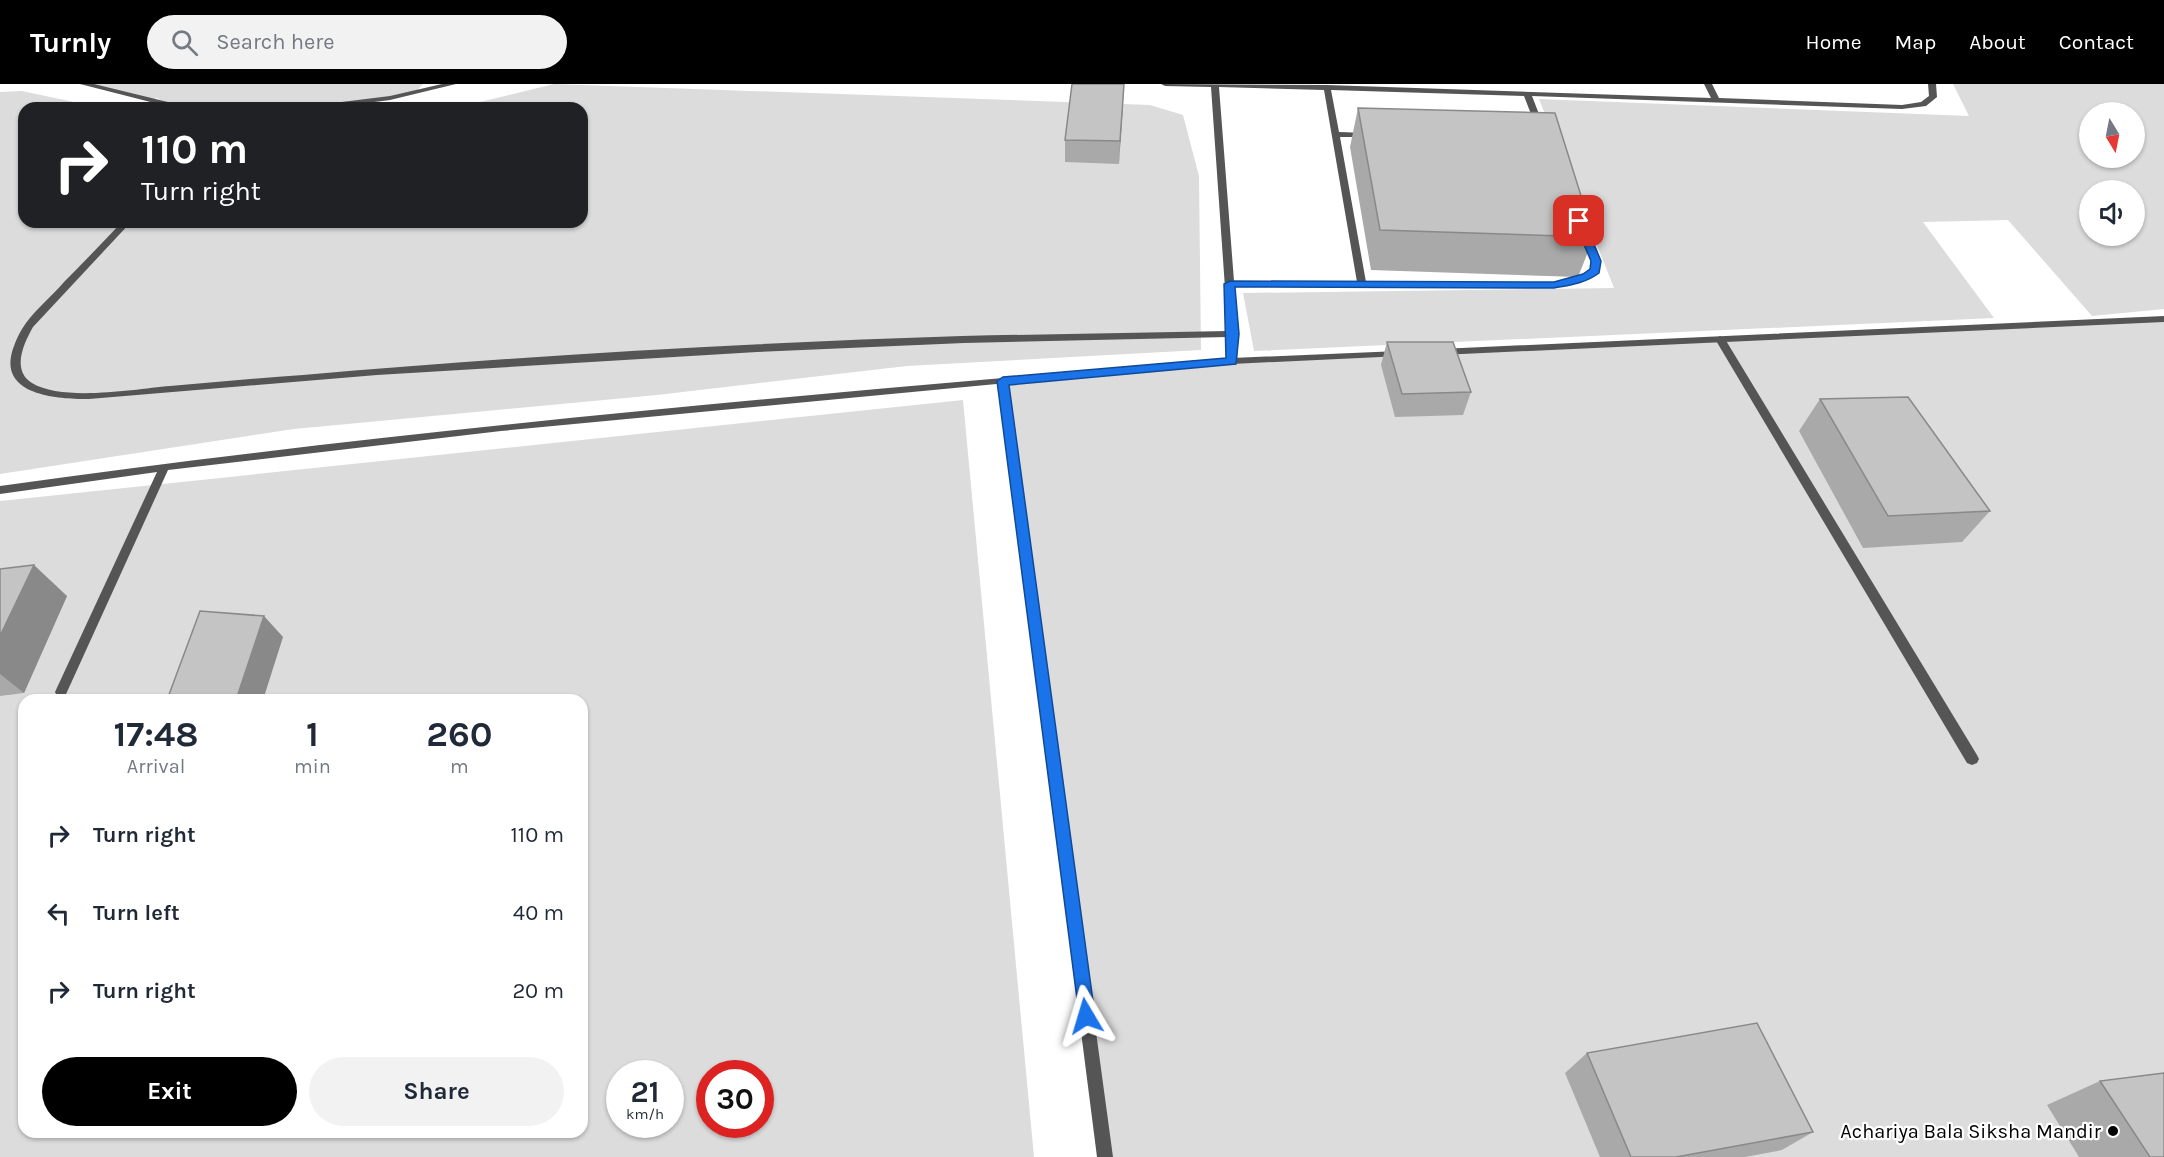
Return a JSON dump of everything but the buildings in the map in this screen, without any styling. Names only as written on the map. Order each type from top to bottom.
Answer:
[{"type":"street","points":[[84,84],[151,102]]},
{"type":"street","points":[[358,102],[390,98],[452,84]]},
{"type":"street","points":[[1165,84],[1400,87],[1527,94],[1902,107],[1923,104],[1933,97],[1932,84]]},
{"type":"street","points":[[1708,84],[1716,101]]},
{"type":"street","points":[[1215,86],[1230,284],[1232,361]]},
{"type":"street","points":[[1327,87],[1362,284]]},
{"type":"street","points":[[1527,94],[1545,140]]},
{"type":"street","points":[[1337,134],[1371,135]]},
{"type":"street","points":[[1230,284],[1554,285],[1587,277],[1595,270],[1596,261],[1578,217]]},
{"type":"street","points":[[121,228],[29,325],[18,344],[14,359],[17,373],[26,382],[42,391],[76,394],[127,393],[404,370],[864,343],[1233,334]]},
{"type":"street","points":[[1433,352],[2164,319]]},
{"type":"street","points":[[1720,339],[1972,759]]},
{"type":"street","points":[[0,490],[165,465],[676,411],[1232,361],[1410,354]]},
{"type":"street","points":[[1003,381],[1105,1157]]},
{"type":"street","points":[[61,692],[165,465]]},
{"type":"shaded area","points":[[84,84],[423,84],[414,94],[359,102],[164,102],[157,98],[152,100]]},
{"type":"shaded area","points":[[554,84],[1150,105],[1183,115],[1199,176],[1201,350],[907,366],[657,395],[294,429],[0,474],[0,92],[22,91],[74,102],[18,102],[18,228],[588,228],[588,102],[480,102]]},
{"type":"shaded area","points":[[1953,84],[2164,84],[2164,309],[2092,316],[2008,220],[1923,222],[1994,318],[1254,351],[1243,293],[1614,288],[1539,99],[1969,116]]},
{"type":"shaded area","points":[[2164,318],[2164,1157],[1105,1157],[1003,381],[1232,361]]},
{"type":"shaded area","points":[[963,400],[1034,1157],[0,1157],[0,501]]},
{"type":"place","name":"Achariya Bala Siksha Mandir","points":[[2113,1131]]},
{"type":"route","points":[[1086,1016],[1003,381],[1232,361],[1230,284],[1554,285],[1573,281],[1587,277],[1595,270],[1596,261],[1579,221]]}]
